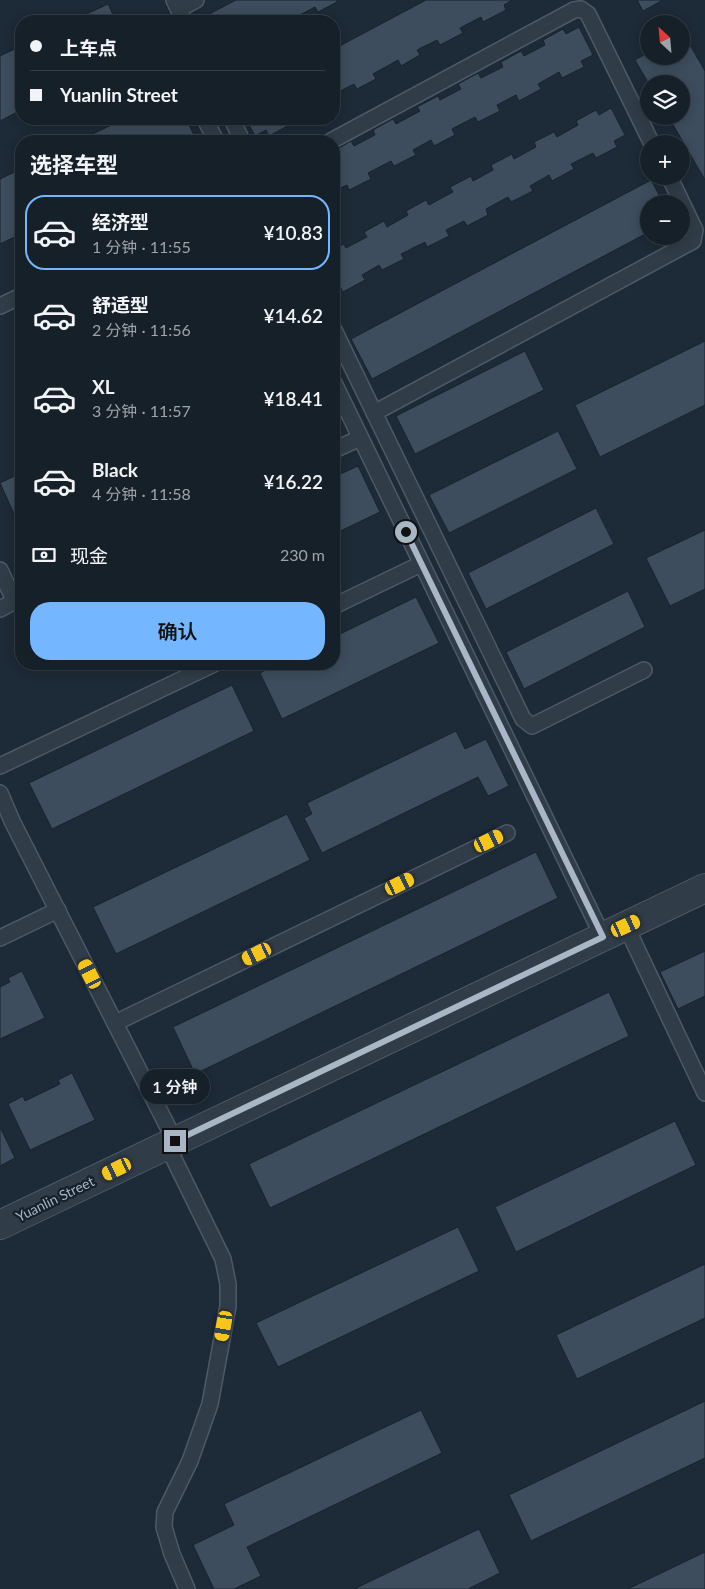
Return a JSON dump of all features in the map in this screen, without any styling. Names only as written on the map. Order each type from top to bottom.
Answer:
[{"type":"street","name":"Yuanlin Street","points":[[0,1225],[705,888]]},
{"type":"lane","points":[[179,10],[196,0]]},
{"type":"lane","points":[[340,136],[574,10],[581,9],[588,14],[648,135]]},
{"type":"lane","points":[[374,413],[693,241],[695,230],[673,185]]},
{"type":"lane","points":[[0,306],[15,299]]},
{"type":"lane","points":[[340,342],[523,719],[532,726],[644,670]]},
{"type":"lane","points":[[340,396],[421,564],[614,931],[705,1093]]},
{"type":"lane","points":[[340,447],[360,438]]},
{"type":"lane","points":[[340,603],[421,564]]},
{"type":"lane","points":[[0,570],[15,595]]},
{"type":"lane","points":[[0,609],[15,602]]},
{"type":"lane","points":[[0,766],[201,670]]},
{"type":"lane","points":[[0,793],[115,1023],[223,1259],[228,1284],[228,1306],[210,1404],[190,1461],[165,1512],[164,1527],[172,1554],[187,1589]]},
{"type":"lane","points":[[115,1023],[507,833]]},
{"type":"lane","points":[[0,938],[58,910]]},
{"type":"building","points":[[236,0],[336,0],[337,2],[318,12],[315,7],[300,15],[207,15]]},
{"type":"building","points":[[426,0],[512,0],[504,5],[506,10],[483,22],[481,17],[460,28],[463,33],[440,45],[437,40],[417,50],[420,55],[401,66],[398,60],[373,74],[376,79],[357,89],[354,84],[340,91],[340,46]]},
{"type":"building","points":[[637,0],[663,0],[643,11]]},
{"type":"building","points":[[108,4],[113,15],[85,15]]},
{"type":"building","points":[[579,27],[593,55],[581,61],[584,67],[562,78],[559,72],[538,84],[541,89],[519,101],[516,95],[497,105],[500,111],[478,122],[475,117],[452,129],[455,135],[434,146],[431,140],[413,150],[416,155],[394,166],[391,161],[368,173],[371,179],[349,190],[347,185],[340,188],[340,147],[351,141],[354,146],[375,135],[373,130],[393,119],[396,124],[420,111],[417,107],[438,96],[440,100],[461,89],[458,84],[478,73],[481,78],[503,67],[501,62],[521,51],[524,56],[545,45],[543,40],[563,29],[566,34]]},
{"type":"building","points":[[690,45],[705,71],[705,180],[690,154],[690,135],[679,135],[673,125],[690,125],[690,75],[644,75],[635,60],[640,57],[640,65],[690,65]]},
{"type":"building","points":[[15,49],[15,113],[0,121],[0,56]]},
{"type":"building","points":[[611,108],[625,135],[614,141],[617,147],[596,158],[593,153],[571,164],[574,169],[552,181],[549,175],[530,186],[533,191],[511,202],[508,197],[486,209],[488,215],[467,226],[464,221],[446,230],[449,236],[427,247],[425,242],[401,254],[404,259],[382,270],[379,265],[362,275],[365,280],[343,292],[340,286],[340,246],[344,244],[346,248],[367,237],[364,232],[384,221],[387,227],[408,215],[406,211],[426,200],[429,205],[453,192],[450,187],[471,176],[473,181],[493,170],[491,165],[512,154],[514,159],[536,147],[534,142],[554,132],[557,137],[578,125],[576,121],[596,110],[599,115]]},
{"type":"building","points":[[111,125],[189,125],[194,135],[91,135]]},
{"type":"building","points":[[249,125],[289,125],[271,135],[268,135],[266,130],[254,135]]},
{"type":"building","points":[[15,172],[15,237],[0,244],[0,179]]},
{"type":"building","points":[[642,185],[654,185],[659,195],[640,195],[640,237],[372,379],[351,339]]},
{"type":"building","points":[[705,341],[705,405],[600,457],[575,405]]},
{"type":"building","points":[[525,351],[544,390],[415,454],[396,416]]},
{"type":"building","points":[[558,431],[577,469],[449,533],[429,495]]},
{"type":"building","points":[[358,466],[380,512],[340,531],[340,474]]},
{"type":"building","points":[[15,476],[15,516],[0,483]]},
{"type":"building","points":[[596,508],[614,544],[486,609],[468,573]]},
{"type":"building","points":[[705,530],[705,589],[670,606],[646,558]]},
{"type":"building","points":[[628,591],[645,627],[524,689],[506,652]]},
{"type":"building","points":[[416,597],[439,643],[282,719],[260,673],[266,670],[340,670],[340,634]]},
{"type":"building","points":[[232,685],[254,731],[52,829],[29,783]]},
{"type":"building","points":[[456,731],[465,749],[486,739],[509,786],[488,796],[478,777],[322,853],[304,818],[312,814],[307,803]]},
{"type":"building","points":[[287,814],[310,860],[116,954],[93,907]]},
{"type":"building","points":[[536,852],[558,898],[195,1074],[173,1027]]},
{"type":"building","points":[[705,951],[705,996],[678,1009],[660,972]]},
{"type":"building","points":[[22,971],[45,1018],[0,1039],[0,987],[10,982],[8,978]]},
{"type":"building","points":[[609,992],[629,1036],[270,1208],[249,1164]]},
{"type":"building","points":[[72,1073],[95,1120],[30,1150],[8,1104],[23,1096],[25,1101],[60,1084],[58,1080]]},
{"type":"building","points":[[675,1121],[696,1165],[516,1252],[495,1207]]},
{"type":"building","points":[[0,1127],[15,1158],[0,1166]]},
{"type":"building","points":[[458,1227],[479,1271],[278,1367],[256,1323]]},
{"type":"building","points":[[705,1264],[705,1318],[577,1379],[556,1335]]},
{"type":"building","points":[[705,1401],[705,1458],[531,1541],[509,1495]]},
{"type":"building","points":[[421,1410],[442,1453],[247,1547],[261,1576],[234,1589],[214,1589],[193,1545],[234,1525],[224,1504]]},
{"type":"building","points":[[479,1529],[500,1573],[468,1589],[354,1589]]},
{"type":"building","points":[[705,1552],[705,1589],[628,1589]]},
{"type":"route","points":[[175,1141],[603,937],[406,532]]}]
